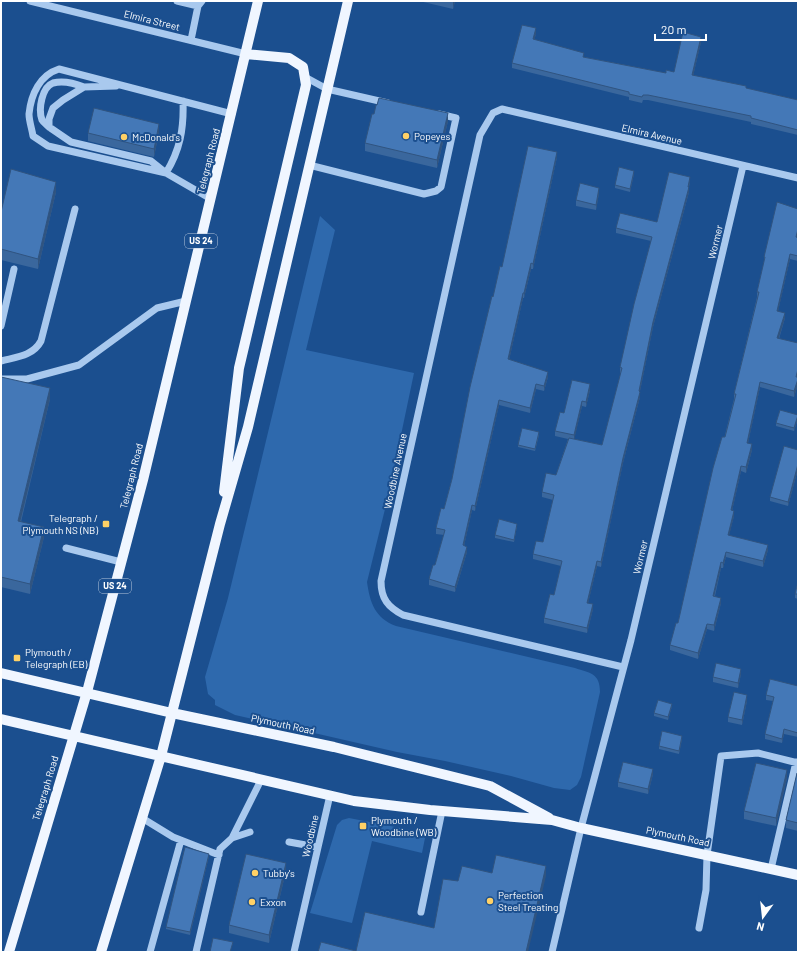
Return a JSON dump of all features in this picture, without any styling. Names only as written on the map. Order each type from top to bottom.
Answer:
[{"type":"main road","name":"Telegraph Road","points":[[9,952],[87,692],[186,301],[258,1]]},
{"type":"main road","points":[[101,952],[161,756],[220,524],[248,427],[348,1]]},
{"type":"main road","points":[[220,524],[239,368],[306,85],[303,67],[289,58],[246,54]]},
{"type":"main road","name":"Plymouth Road","points":[[1,673],[172,713],[334,747],[490,786],[552,820]]},
{"type":"main road","name":"Plymouth Road","points":[[1,719],[365,803],[552,820],[581,828],[798,875]]},
{"type":"street","name":"Elmira Street","points":[[30,1],[246,54]]},
{"type":"street","points":[[177,1],[200,4],[191,40]]},
{"type":"street","points":[[166,174],[48,146],[33,136],[29,115],[33,95],[43,77],[50,72],[59,69],[232,114]]},
{"type":"street","points":[[305,77],[328,89],[395,104]]},
{"type":"street","points":[[124,86],[84,87],[66,81],[52,84],[45,89],[41,104],[42,120],[49,127],[71,142],[151,161],[166,174],[211,199]]},
{"type":"street","points":[[49,127],[49,119],[53,108],[84,87]]},
{"type":"street","points":[[166,174],[175,158],[181,140],[183,101]]},
{"type":"street","name":"Elmira Avenue","points":[[502,109],[798,178]]},
{"type":"street","name":"Woodbine Avenue","points":[[502,109],[493,113],[480,135],[381,581],[381,591],[384,600],[392,609],[403,615],[623,667]]},
{"type":"street","points":[[309,165],[424,194],[436,191],[441,187],[456,118],[433,113]]},
{"type":"street","name":"Wormer","points":[[552,952],[581,828],[623,667],[743,166]]},
{"type":"street","points":[[1,361],[26,354],[37,348],[42,341],[75,209]]},
{"type":"street","points":[[1,326],[14,269]]},
{"type":"street","points":[[1,379],[27,379],[79,365],[157,308],[186,301]]},
{"type":"street","points":[[66,548],[121,562]]},
{"type":"street","points":[[699,928],[706,890],[707,855],[721,756],[758,753],[797,762],[771,869]]},
{"type":"street","points":[[196,952],[220,849],[232,838],[261,780]]},
{"type":"street","name":"Woodbine","points":[[294,952],[330,795]]},
{"type":"street","points":[[420,912],[442,811]]},
{"type":"street","points":[[142,818],[181,840],[219,855]]},
{"type":"street","points":[[232,838],[250,832]]},
{"type":"street","points":[[150,952],[181,840]]},
{"type":"street","points":[[289,842],[317,848]]},
{"type":"shaded area","points":[[320,216],[335,230],[306,350],[414,373],[388,497],[367,582],[372,603],[378,614],[383,619],[396,626],[575,668],[590,673],[596,677],[600,686],[600,692],[581,777],[577,785],[570,790],[554,788],[511,776],[235,715],[215,705],[215,700],[208,694],[205,677],[228,598]]},
{"type":"shaded area","points":[[349,818],[426,833],[422,853],[372,841],[352,923],[310,913],[337,825],[342,820]]},
{"type":"building","points":[[522,25],[536,28],[533,39],[584,53],[583,57],[666,73],[666,70],[674,72],[683,32],[701,37],[692,75],[746,86],[746,88],[798,100],[798,130],[751,118],[751,116],[648,95],[643,95],[642,97],[629,94],[629,92],[512,63]]},
{"type":"building","name":"Popeyes","points":[[379,98],[448,113],[437,160],[365,143],[372,114],[374,114]]},
{"type":"building","points":[[94,108],[159,124],[154,149],[88,133]]},
{"type":"building","points":[[528,146],[557,152],[533,264],[531,263],[523,293],[508,359],[548,372],[544,386],[536,384],[530,408],[499,400],[475,506],[472,505],[463,545],[467,547],[455,587],[429,579],[433,565],[435,565],[445,530],[436,528],[441,508],[444,509],[452,479],[470,387],[500,266],[502,267]]},
{"type":"building","points":[[619,167],[634,171],[630,189],[615,185]]},
{"type":"building","points":[[11,169],[56,182],[38,259],[1,249],[1,212]]},
{"type":"building","points":[[669,172],[690,177],[689,187],[653,322],[640,392],[623,458],[601,562],[597,561],[587,603],[593,604],[587,628],[544,618],[550,594],[554,595],[562,561],[533,554],[536,541],[543,542],[554,495],[542,492],[546,473],[556,475],[569,438],[602,445],[622,368],[620,367],[634,304],[652,237],[616,228],[620,213],[657,222]]},
{"type":"building","points":[[580,183],[599,188],[596,205],[576,200]]},
{"type":"building","points":[[777,202],[798,209],[798,229],[796,237],[798,238],[798,256],[790,254],[777,311],[785,313],[777,338],[798,343],[798,369],[796,377],[798,377],[798,379],[794,391],[760,382],[747,443],[752,444],[746,467],[741,466],[731,510],[734,511],[728,535],[768,545],[763,561],[726,552],[723,563],[721,562],[713,596],[721,598],[714,625],[707,624],[698,653],[670,645],[676,623],[678,623],[713,468],[722,437],[725,437],[736,394],[734,394],[759,292],[757,292]]},
{"type":"building","points":[[1,377],[50,388],[18,521],[44,527],[30,584],[1,577]]},
{"type":"building","points":[[572,380],[590,384],[586,402],[582,401],[574,435],[555,431],[560,412],[564,413]]},
{"type":"building","points":[[780,410],[798,415],[794,428],[776,423]]},
{"type":"building","points":[[522,428],[539,432],[535,449],[518,445]]},
{"type":"building","points":[[784,446],[798,450],[798,464],[788,502],[770,497]]},
{"type":"building","points":[[499,519],[517,524],[514,540],[495,535]]},
{"type":"building","points":[[798,582],[798,594],[795,594]]},
{"type":"building","points":[[716,663],[741,669],[738,683],[713,677]]},
{"type":"building","points":[[770,679],[798,686],[798,733],[784,729],[782,739],[765,734],[774,697],[766,695]]},
{"type":"building","points":[[734,692],[747,695],[742,720],[728,717]]},
{"type":"building","points":[[658,700],[672,704],[668,717],[654,713]]},
{"type":"building","points":[[662,731],[682,736],[679,751],[659,746]]},
{"type":"building","points":[[623,762],[653,769],[648,789],[618,782]]},
{"type":"building","points":[[756,763],[787,770],[776,818],[744,811]]},
{"type":"building","points":[[798,773],[798,823],[786,820]]},
{"type":"building","points":[[185,847],[209,854],[190,932],[166,927]]},
{"type":"building","points":[[246,854],[286,863],[269,935],[229,925]]},
{"type":"building","name":"Perfection Steel Treating","points":[[496,855],[546,866],[526,952],[318,952],[321,942],[356,951],[365,912],[434,928],[443,879],[458,881],[462,866],[492,873]]},
{"type":"building","points":[[213,938],[233,942],[230,952],[210,952]]},
{"type":"place","name":"Popeyes","points":[[406,136]]},
{"type":"place","name":"McDonald's","points":[[124,137]]},
{"type":"place","name":"Telegraph / Plymouth NS (NB)","points":[[106,524]]},
{"type":"place","name":"Plymouth / Telegraph (EB)","points":[[17,658]]},
{"type":"place","name":"Plymouth / Woodbine (WB)","points":[[363,826]]},
{"type":"place","name":"Tubby's","points":[[255,873]]},
{"type":"place","name":"Perfection Steel Treating","points":[[490,901]]},
{"type":"place","name":"Exxon","points":[[252,902]]}]
